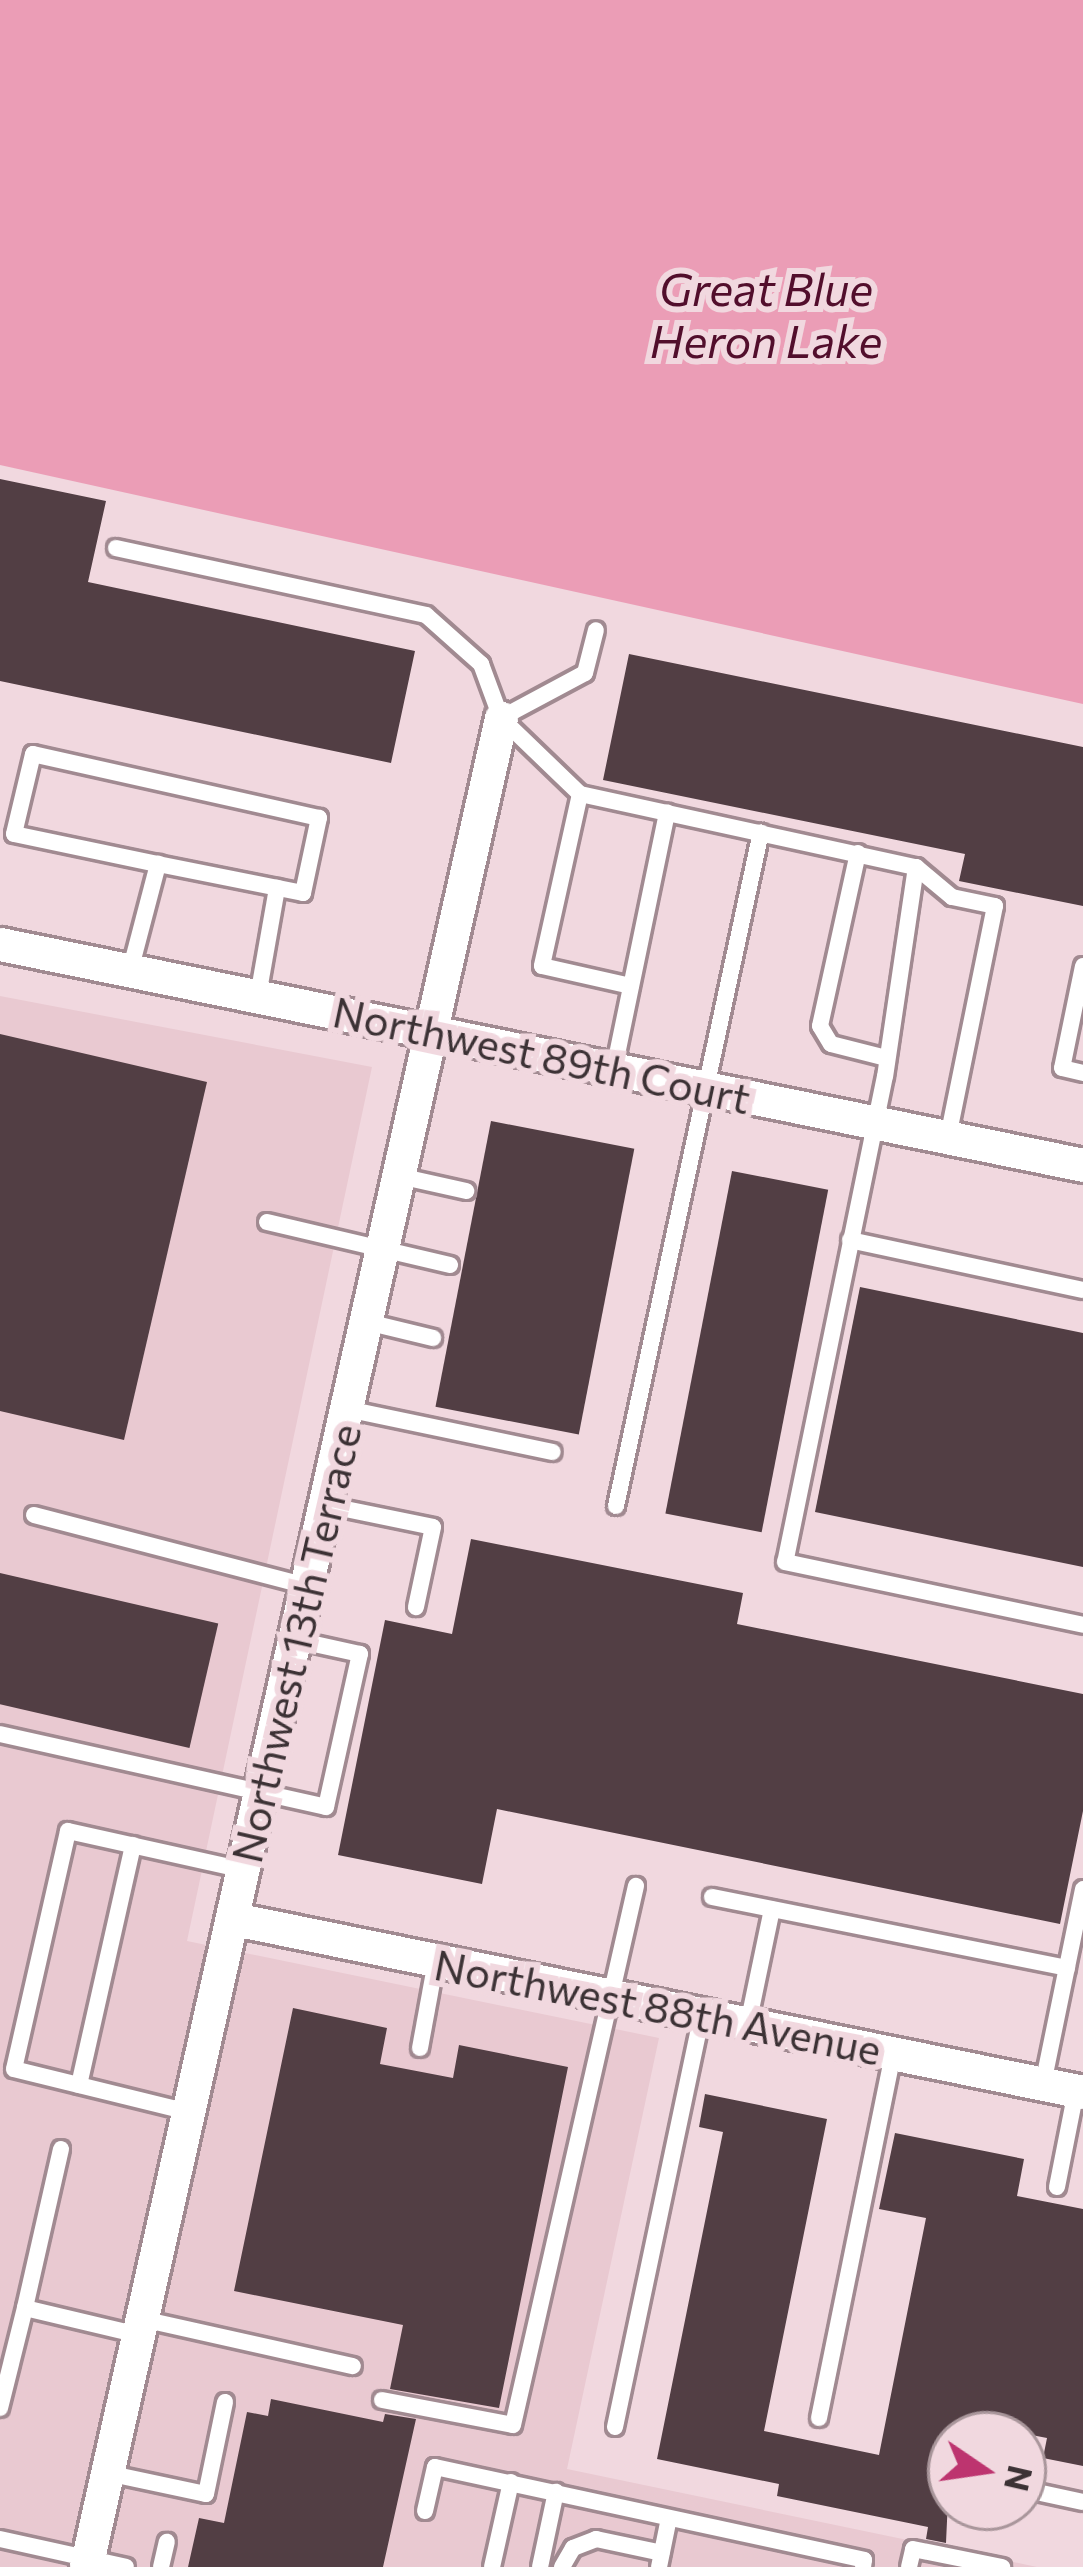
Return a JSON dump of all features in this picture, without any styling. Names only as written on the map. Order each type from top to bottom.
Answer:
[{"type":"street","name":"Northwest 13th Terrace","points":[[86,2564],[501,718]]},
{"type":"street","name":"Northwest 89th Court","points":[[0,944],[1083,1165]]},
{"type":"street","name":"Northwest 88th Avenue","points":[[234,1919],[1080,2092]]},
{"type":"lane","points":[[116,548],[426,615],[481,664],[501,718],[580,794],[916,867],[952,897],[995,906],[948,1138]]},
{"type":"lane","points":[[501,718],[585,673],[596,630]]},
{"type":"lane","points":[[33,754],[319,818],[303,893],[158,863],[14,834],[33,754]]},
{"type":"lane","points":[[580,794],[542,966],[632,986]]},
{"type":"lane","points":[[614,1070],[667,812]]},
{"type":"lane","points":[[616,1506],[761,832]]},
{"type":"lane","points":[[858,853],[820,1026],[832,1044],[886,1058]]},
{"type":"lane","points":[[130,970],[158,863]]},
{"type":"lane","points":[[916,867],[874,1123],[785,1562],[1083,1625]]},
{"type":"lane","points":[[258,996],[277,887]]},
{"type":"lane","points":[[1083,966],[1061,1068],[1083,1073]]},
{"type":"lane","points":[[399,1176],[466,1191]]},
{"type":"lane","points":[[267,1222],[450,1265]]},
{"type":"lane","points":[[850,1240],[1083,1290]]},
{"type":"lane","points":[[367,1322],[433,1338]]},
{"type":"lane","points":[[347,1409],[553,1453]]},
{"type":"lane","points":[[326,1505],[433,1528],[416,1606]]},
{"type":"lane","points":[[34,1515],[308,1586]]},
{"type":"lane","points":[[0,1734],[326,1807],[360,1654],[296,1640]]},
{"type":"lane","points":[[190,2112],[14,2069],[68,1831],[244,1870]]},
{"type":"lane","points":[[79,2085],[133,1845]]},
{"type":"lane","points":[[382,2400],[513,2425],[636,1886]]},
{"type":"lane","points":[[1043,2084],[1083,1889]]},
{"type":"lane","points":[[712,1897],[1067,1968]]},
{"type":"lane","points":[[748,2024],[772,1909]]},
{"type":"lane","points":[[420,2048],[436,1960]]},
{"type":"lane","points":[[615,2427],[703,2015]]},
{"type":"lane","points":[[819,2418],[893,2054]]},
{"type":"lane","points":[[1057,2187],[1080,2092]]},
{"type":"lane","points":[[0,2408],[61,2149]]},
{"type":"lane","points":[[25,2308],[353,2366]]},
{"type":"lane","points":[[107,2473],[206,2494],[226,2402]]},
{"type":"lane","points":[[425,2510],[435,2467],[864,2560],[863,2567]]},
{"type":"lane","points":[[492,2567],[511,2482]]},
{"type":"lane","points":[[540,2567],[556,2492]]},
{"type":"lane","points":[[1047,2494],[1083,2502]]},
{"type":"lane","points":[[562,2567],[573,2548],[596,2539],[661,2560],[669,2518]]},
{"type":"lane","points":[[0,2539],[86,2564],[126,2567]]},
{"type":"lane","points":[[161,2567],[166,2542]]},
{"type":"lane","points":[[909,2567],[913,2549],[1002,2567]]},
{"type":"shaded area","points":[[0,996],[372,1067],[187,1941],[659,2038],[567,2469],[1037,2567],[0,2567]]},
{"type":"water","name":"Great Blue Heron Lake","points":[[0,0],[1083,0],[1083,704],[0,465]]},
{"type":"building","points":[[0,479],[106,501],[88,582],[415,651],[391,763],[0,681]]},
{"type":"building","points":[[629,654],[1083,747],[1083,906],[959,881],[965,854],[603,780]]},
{"type":"building","points":[[0,1034],[207,1082],[124,1440],[0,1411]]},
{"type":"building","points":[[491,1121],[634,1149],[579,1435],[435,1407]]},
{"type":"building","points":[[732,1171],[828,1190],[762,1532],[665,1514]]},
{"type":"building","points":[[860,1287],[1083,1333],[1083,1567],[815,1512]]},
{"type":"building","points":[[471,1539],[743,1593],[737,1624],[1083,1694],[1083,1811],[1060,1924],[497,1809],[482,1884],[338,1855],[385,1620],[452,1634]]},
{"type":"building","points":[[0,1573],[218,1623],[189,1748],[0,1704]]},
{"type":"building","points":[[293,2008],[387,2028],[380,2064],[453,2078],[459,2045],[568,2067],[499,2408],[390,2389],[403,2325],[234,2291]]},
{"type":"building","points":[[705,2094],[827,2119],[764,2431],[879,2455],[926,2218],[879,2209],[895,2133],[1024,2159],[1017,2196],[1083,2209],[1083,2466],[1047,2459],[1047,2411],[927,2411],[927,2527],[777,2496],[779,2484],[657,2459],[723,2132],[699,2127]]},
{"type":"building","points":[[271,2399],[383,2422],[385,2414],[416,2419],[383,2567],[188,2567],[199,2518],[224,2523],[247,2412],[268,2416]]},
{"type":"building","points":[[927,2531],[947,2531],[946,2543],[926,2539]]}]
